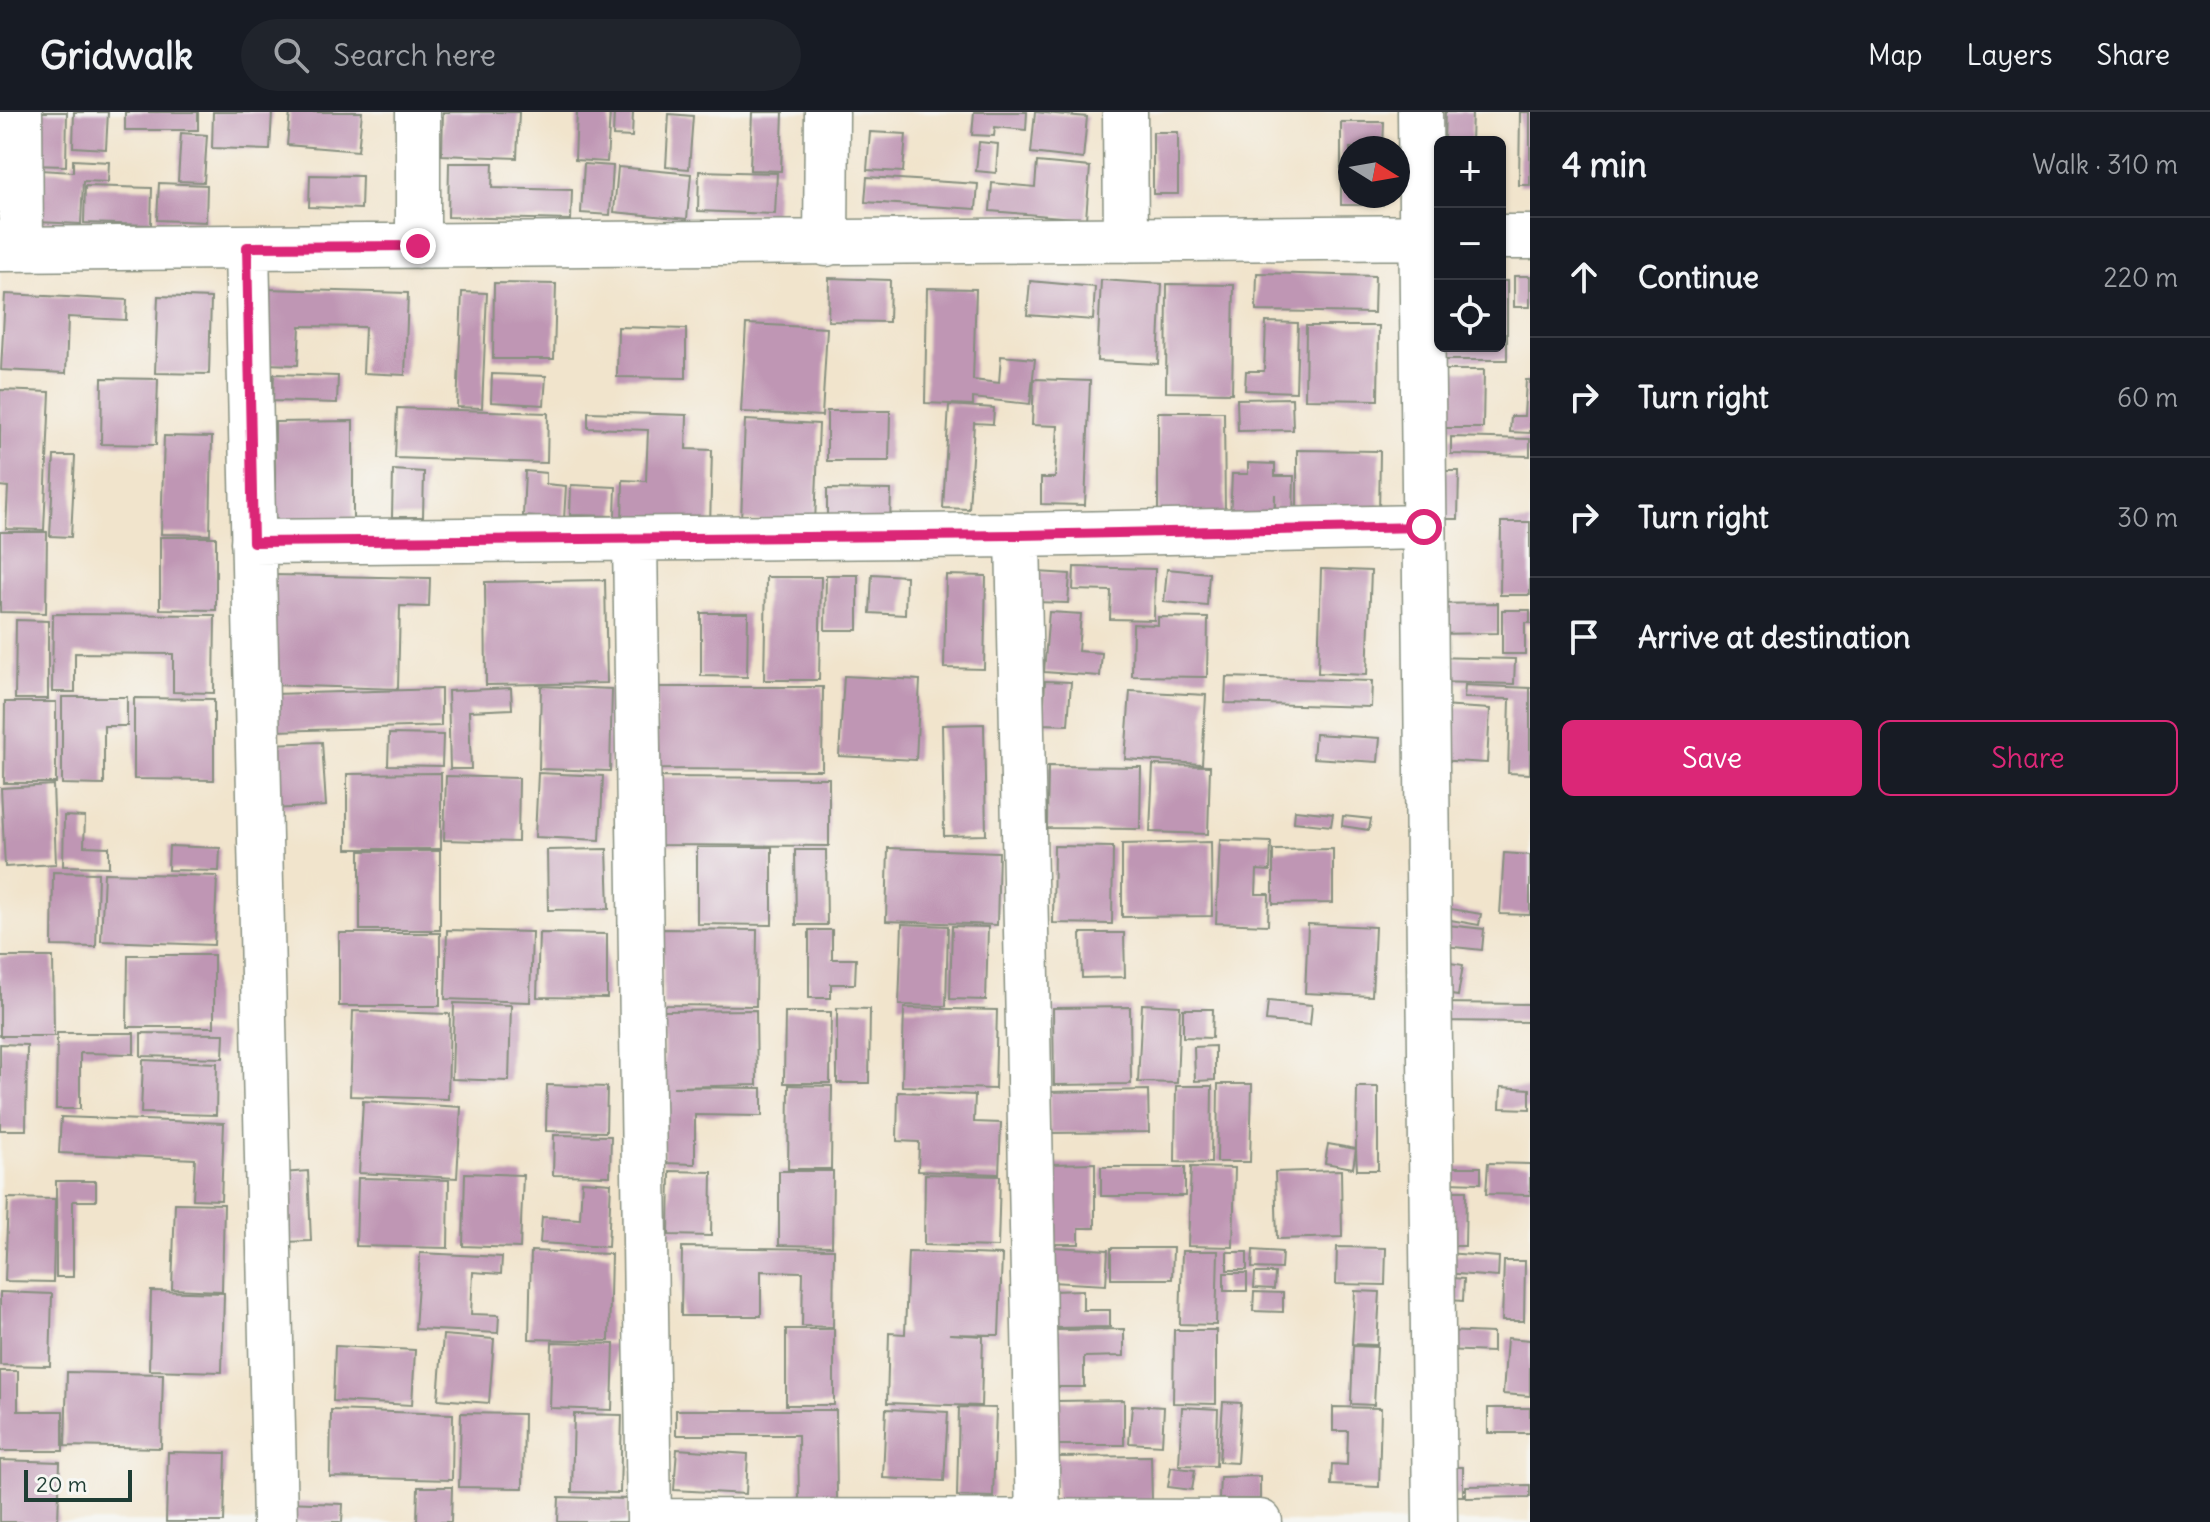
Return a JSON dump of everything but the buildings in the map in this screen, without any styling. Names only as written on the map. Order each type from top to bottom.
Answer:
[{"type":"street","points":[[20,112],[11,249],[1430,237]]},
{"type":"street","points":[[418,112],[418,246]]},
{"type":"street","points":[[826,244],[827,112]]},
{"type":"street","points":[[1125,112],[1126,240]]},
{"type":"street","points":[[1420,112],[1430,237],[1424,527],[1435,1522]]},
{"type":"street","points":[[1506,237],[1530,237]]},
{"type":"street","points":[[247,247],[275,1522]]},
{"type":"street","points":[[253,542],[1018,535],[1424,527]]},
{"type":"street","points":[[1018,535],[1038,1522]]},
{"type":"street","points":[[635,539],[649,1521],[1260,1522]]},
{"type":"route","points":[[418,246],[247,247],[253,542],[1018,535],[1424,527]]}]
